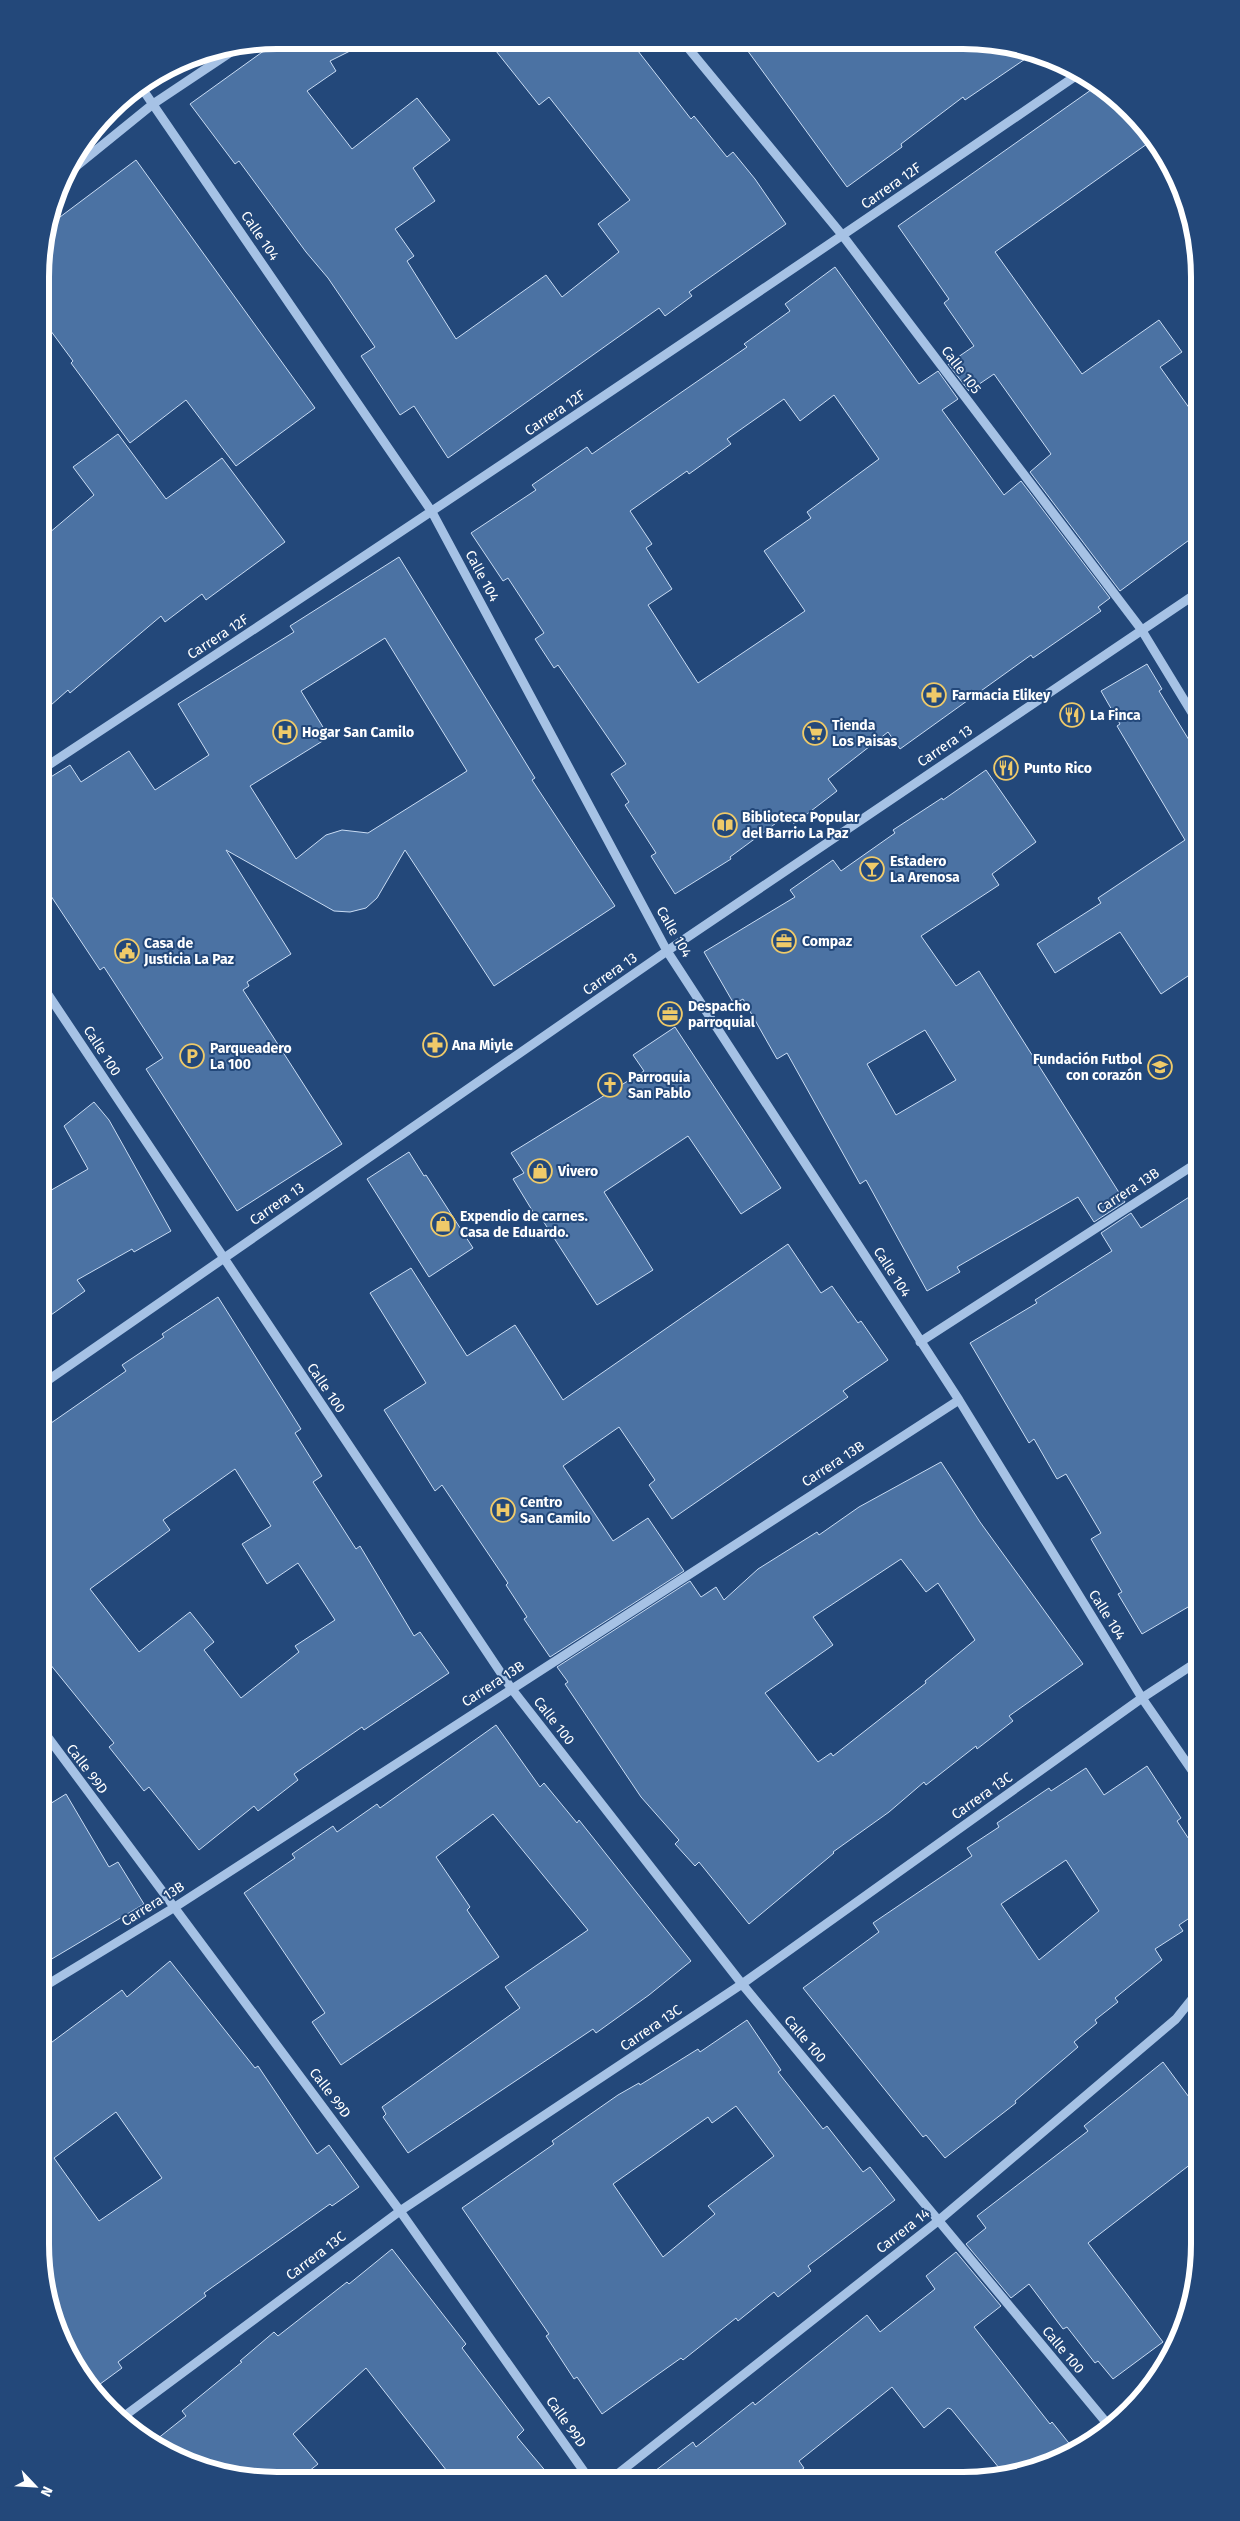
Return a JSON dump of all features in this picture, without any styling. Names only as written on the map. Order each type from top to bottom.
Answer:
[{"type":"street","name":"Calle 105","points":[[690,49],[843,236],[1141,629],[1191,711]]},
{"type":"street","points":[[78,165],[153,104],[227,55]]},
{"type":"street","name":"Carrera 12F","points":[[49,765],[432,512],[843,236],[1074,77]]},
{"type":"street","name":"Calle 104","points":[[144,91],[432,512],[668,951],[959,1400],[1142,1698],[1191,1769]]},
{"type":"street","name":"Carrera 13","points":[[49,1379],[668,951],[1191,597]]},
{"type":"street","name":"Calle 100","points":[[49,996],[511,1688],[742,1984],[1106,2422]]},
{"type":"street","name":"Carrera 13B","points":[[920,1342],[1191,1167]]},
{"type":"street","name":"Carrera 13B","points":[[49,1984],[175,1907],[959,1400]]},
{"type":"street","name":"Carrera 13C","points":[[126,2415],[400,2211],[742,1984],[1142,1698],[1191,1666]]},
{"type":"street","name":"Calle 99D","points":[[49,1740],[400,2211],[584,2472]]},
{"type":"street","name":"Carrera 14","points":[[620,2472],[938,2221],[1176,2019],[1191,2000]]},
{"type":"building","points":[[266,49],[354,49],[330,61],[336,71],[307,91],[352,149],[417,98],[450,140],[413,168],[435,201],[395,229],[414,256],[407,261],[456,339],[546,275],[562,297],[619,252],[598,224],[630,200],[549,97],[539,105],[494,49],[636,49],[691,119],[694,116],[727,157],[733,152],[755,179],[786,224],[689,292],[692,296],[665,316],[659,308],[448,458],[414,406],[400,415],[361,356],[375,347],[328,278],[306,252],[239,161],[235,164],[190,104]]},
{"type":"building","points":[[746,49],[978,49],[1007,53],[1026,58],[965,100],[963,97],[901,144],[902,147],[847,187]]},
{"type":"building","points":[[1093,89],[1113,105],[1135,127],[1148,143],[995,252],[1082,374],[1159,320],[1182,352],[1160,367],[1191,410],[1191,539],[1120,591],[1030,472],[1051,454],[994,374],[969,391],[948,364],[974,346],[944,303],[949,299],[898,226]]},
{"type":"building","points":[[136,160],[315,408],[236,466],[186,400],[130,443],[71,363],[73,361],[49,328],[49,262],[57,220]]},
{"type":"building","points":[[835,267],[919,384],[938,371],[958,399],[942,410],[1004,495],[1021,481],[1110,598],[1098,607],[1101,611],[1033,658],[1031,655],[900,749],[888,732],[828,779],[837,791],[794,824],[787,815],[730,857],[731,859],[675,894],[651,856],[656,853],[625,805],[629,802],[611,774],[626,764],[558,665],[554,668],[535,639],[544,633],[508,578],[503,581],[471,533],[536,490],[532,485],[587,447],[592,454],[747,347],[744,344],[790,311],[785,304]],"holes":[[[834,395],[879,459],[807,512],[811,518],[764,551],[805,611],[698,683],[648,605],[672,589],[646,548],[652,544],[630,511],[687,471],[689,474],[731,444],[727,439],[784,399],[800,421]]]},
{"type":"building","points":[[118,434],[166,499],[222,458],[285,542],[206,600],[202,594],[165,622],[161,616],[70,693],[68,690],[49,707],[49,533],[94,495],[73,467]]},
{"type":"building","points":[[399,557],[535,778],[532,780],[615,906],[494,986],[405,850],[377,898],[366,908],[350,912],[334,911],[226,850],[291,954],[247,982],[249,986],[243,990],[342,1144],[237,1211],[146,1069],[163,1058],[104,967],[100,970],[49,893],[49,778],[70,765],[81,782],[129,751],[155,790],[209,755],[178,704],[294,632],[290,626]],"holes":[[[385,638],[467,771],[368,833],[342,830],[326,835],[296,859],[250,786],[329,737],[301,691]]]},
{"type":"building","points":[[1147,664],[1162,689],[1159,691],[1191,743],[1191,974],[1161,994],[1120,932],[1055,973],[1037,944],[1101,903],[1098,898],[1185,840],[1117,726],[1120,724],[1101,691]]},
{"type":"building","points":[[986,770],[1036,842],[992,874],[999,885],[921,936],[956,986],[979,971],[1125,1202],[1094,1222],[1078,1197],[957,1267],[960,1272],[927,1291],[866,1180],[860,1184],[787,1053],[777,1059],[743,999],[734,1004],[704,952],[795,897],[790,890],[833,860],[841,871],[895,833],[893,830],[942,798],[943,800]],"holes":[[[925,1030],[956,1080],[896,1115],[867,1064]]]},
{"type":"building","points":[[675,1027],[781,1188],[741,1214],[688,1136],[604,1192],[653,1270],[597,1305],[538,1213],[535,1215],[513,1179],[524,1173],[511,1153],[644,1071],[633,1055]]},
{"type":"building","points":[[94,1102],[109,1120],[171,1231],[134,1252],[132,1249],[77,1280],[85,1291],[49,1316],[49,1224],[51,1223],[49,1219],[49,1191],[88,1169],[64,1126]]},
{"type":"building","points":[[409,1152],[473,1248],[429,1277],[367,1179]]},
{"type":"building","points":[[1191,1196],[1191,1605],[1142,1634],[1118,1594],[1122,1592],[1091,1539],[1101,1533],[1066,1474],[1057,1479],[1034,1439],[1029,1443],[970,1343],[1037,1303],[1035,1300],[1112,1251],[1101,1233],[1131,1213],[1141,1228]]},
{"type":"building","points":[[788,1244],[821,1293],[832,1286],[858,1323],[861,1321],[888,1360],[843,1391],[848,1397],[672,1519],[649,1485],[655,1480],[619,1427],[563,1466],[613,1541],[648,1518],[684,1571],[550,1657],[524,1619],[527,1617],[506,1585],[508,1583],[442,1485],[435,1491],[384,1410],[426,1383],[370,1293],[411,1268],[467,1356],[515,1325],[563,1400]]},
{"type":"building","points":[[218,1297],[301,1429],[295,1433],[322,1476],[313,1482],[356,1549],[360,1546],[414,1636],[420,1632],[449,1673],[364,1730],[362,1727],[294,1774],[298,1780],[258,1811],[254,1806],[199,1850],[149,1787],[144,1791],[109,1747],[114,1743],[49,1663],[49,1424],[126,1371],[122,1365],[164,1337],[162,1334]],"holes":[[[235,1469],[271,1526],[242,1544],[267,1584],[298,1563],[335,1620],[295,1646],[299,1652],[241,1698],[204,1650],[214,1642],[190,1612],[139,1652],[90,1589],[170,1530],[163,1520]]]},
{"type":"building","points":[[941,1462],[980,1522],[1083,1664],[1009,1716],[1013,1721],[977,1749],[976,1746],[926,1785],[924,1782],[889,1812],[833,1852],[749,1924],[699,1862],[695,1866],[675,1844],[679,1840],[641,1797],[565,1684],[568,1682],[557,1667],[690,1581],[701,1597],[716,1587],[724,1600],[758,1569],[817,1532],[819,1535],[859,1507]],"holes":[[[901,1559],[926,1592],[938,1583],[975,1640],[925,1681],[926,1683],[833,1756],[831,1753],[818,1762],[765,1693],[833,1645],[813,1617]]]},
{"type":"building","points":[[496,1725],[540,1787],[544,1783],[577,1823],[579,1820],[691,1961],[649,1995],[596,2033],[593,2029],[408,2153],[383,2117],[386,2114],[382,2107],[520,2008],[505,1987],[588,1930],[493,1814],[436,1857],[470,1907],[467,1910],[499,1957],[341,2065],[312,2022],[325,2013],[244,1893],[295,1858],[292,1854],[333,1826],[337,1832],[377,1804],[380,1808]]},
{"type":"building","points":[[1147,1766],[1181,1818],[1177,1821],[1191,1842],[1191,1917],[1179,1925],[1183,1931],[1155,1949],[1162,1960],[1115,1998],[1118,2002],[1095,2020],[1097,2023],[1074,2042],[1078,2047],[1015,2101],[1016,2103],[945,2158],[926,2135],[923,2137],[803,1988],[879,1932],[873,1923],[972,1856],[967,1848],[999,1827],[997,1823],[1049,1788],[1051,1791],[1086,1768],[1104,1795]],"holes":[[[1066,1860],[1099,1911],[1039,1960],[1001,1904]]]},
{"type":"building","points":[[66,1794],[109,1867],[118,1862],[144,1904],[49,1961],[49,1804]]},
{"type":"building","points":[[170,1961],[255,2068],[258,2066],[317,2154],[329,2145],[359,2187],[332,2206],[330,2204],[204,2293],[206,2296],[118,2362],[122,2368],[98,2386],[72,2345],[61,2317],[53,2288],[49,2259],[49,2044],[122,1990],[127,1997]],"holes":[[[116,2112],[162,2178],[99,2221],[54,2158]]]},
{"type":"building","points":[[747,2020],[781,2070],[778,2072],[823,2129],[827,2126],[863,2172],[870,2167],[895,2200],[808,2266],[811,2271],[778,2297],[774,2292],[738,2321],[736,2318],[683,2360],[681,2358],[602,2414],[577,2377],[574,2379],[546,2336],[549,2334],[462,2208],[554,2144],[552,2141],[618,2095],[639,2083],[640,2085],[698,2049],[700,2052]],"holes":[[[736,2106],[774,2156],[708,2206],[715,2214],[663,2257],[613,2184],[708,2117],[712,2123]]]},
{"type":"building","points":[[1163,2062],[1191,2100],[1191,2164],[1088,2243],[1163,2342],[1113,2379],[1098,2361],[1095,2363],[1067,2327],[1063,2329],[1029,2284],[1011,2298],[966,2244],[986,2228],[977,2216],[1088,2131],[1084,2126]]},
{"type":"building","points":[[392,2249],[466,2344],[462,2348],[524,2430],[517,2437],[546,2472],[448,2472],[366,2368],[293,2434],[318,2464],[308,2472],[262,2472],[233,2468],[190,2455],[158,2439],[186,2416],[182,2411],[242,2362],[240,2361],[274,2332],[278,2336],[347,2282],[349,2284]]},
{"type":"building","points":[[956,2252],[1001,2306],[974,2327],[1050,2424],[1052,2422],[1071,2445],[1036,2460],[1000,2469],[951,2409],[948,2408],[924,2428],[892,2387],[799,2461],[804,2468],[799,2472],[654,2472],[693,2442],[696,2447],[753,2402],[755,2405],[867,2315],[880,2332],[935,2289],[926,2276]]},
{"type":"place","name":"Farmacia Elikey","points":[[934,695]]},
{"type":"place","name":"La Finca","points":[[1072,715]]},
{"type":"place","name":"Hogar San Camilo","points":[[285,732]]},
{"type":"place","name":"Tienda Los Paisas","points":[[815,733]]},
{"type":"place","name":"Punto Rico","points":[[1006,768]]},
{"type":"place","name":"Biblioteca Popular del Barrio La Paz","points":[[725,825]]},
{"type":"place","name":"Estadero La Arenosa","points":[[872,869]]},
{"type":"place","name":"Compaz","points":[[784,941]]},
{"type":"place","name":"Casa de Justicia La Paz","points":[[127,951]]},
{"type":"place","name":"Despacho parroquial","points":[[670,1014]]},
{"type":"place","name":"Ana Miyle","points":[[435,1045]]},
{"type":"place","name":"Parqueadero La 100","points":[[192,1056]]},
{"type":"place","name":"Fundación Futbol con corazón","points":[[1160,1067]]},
{"type":"place","name":"Parroquia San Pablo","points":[[610,1085]]},
{"type":"place","name":"Vivero","points":[[540,1171]]},
{"type":"place","name":"Expendio de carnes. Casa de Eduardo.","points":[[443,1224]]},
{"type":"place","name":"Centro San Camilo","points":[[503,1510]]}]
